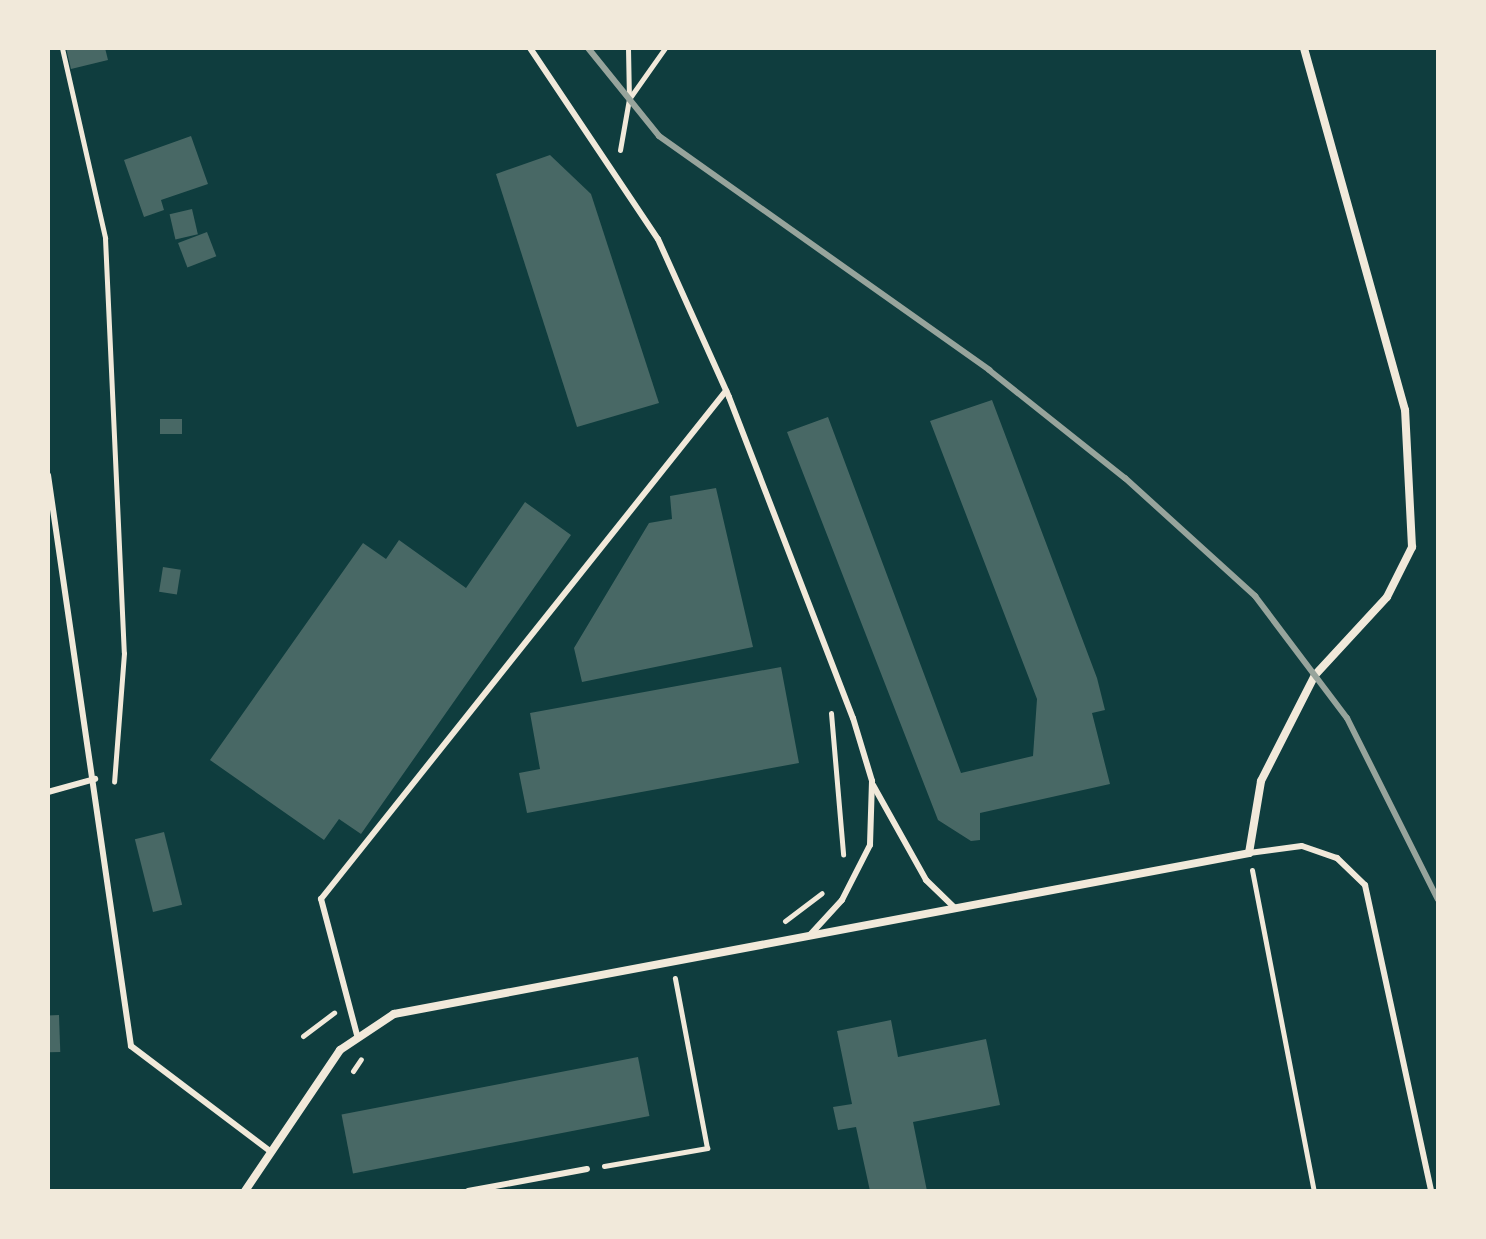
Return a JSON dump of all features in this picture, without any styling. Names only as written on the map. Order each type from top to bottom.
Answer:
[{"type":"street","points":[[245,1191],[357,1035],[394,1014],[1249,853],[1261,781],[1315,675],[1387,597],[1412,547],[1405,410],[1304,48]]},
{"type":"lane","points":[[530,48],[616,169],[658,239],[726,391],[872,781],[926,880],[955,908]]},
{"type":"lane","points":[[357,1035],[321,899],[726,391]]},
{"type":"lane","points":[[48,475],[95,779],[131,1046],[271,1152]]},
{"type":"lane","points":[[48,792],[95,779]]},
{"type":"lane","points":[[809,936],[842,900],[870,845],[872,781]]},
{"type":"lane","points":[[1249,853],[1302,846],[1337,858],[1365,885],[1431,1191]]},
{"type":"lane","points":[[468,1191],[587,1169]]},
{"type":"path","points":[[62,48],[105,238],[124,639],[113,799]]},
{"type":"path","points":[[616,169],[629,99],[628,48]]},
{"type":"path","points":[[629,99],[665,48]]},
{"type":"path","points":[[829,700],[845,849],[840,862]]},
{"type":"path","points":[[1249,853],[1314,1191]]},
{"type":"path","points":[[784,921],[828,888]]},
{"type":"path","points":[[587,1169],[707,1148],[674,976]]},
{"type":"path","points":[[303,1036],[348,1003]]},
{"type":"building","points":[[66,48],[105,48],[108,60],[71,69]]},
{"type":"building","points":[[191,136],[208,184],[161,200],[164,210],[144,217],[124,160]]},
{"type":"building","points":[[550,155],[591,194],[659,403],[577,427],[496,174]]},
{"type":"building","points":[[192,209],[198,234],[175,240],[170,214]]},
{"type":"building","points":[[207,232],[216,256],[187,267],[178,243]]},
{"type":"building","points":[[992,400],[1097,678],[1105,710],[1092,713],[1110,784],[980,813],[980,840],[971,841],[938,820],[787,432],[828,417],[961,773],[1033,756],[1037,699],[930,421]]},
{"type":"building","points":[[160,419],[182,419],[182,434],[160,434]]},
{"type":"building","points":[[716,488],[753,647],[582,682],[574,648],[649,523],[672,519],[670,496]]},
{"type":"building","points":[[525,502],[571,535],[361,834],[339,819],[324,840],[210,760],[363,543],[386,559],[399,540],[466,588]]},
{"type":"building","points":[[163,567],[181,570],[177,595],[159,592]]},
{"type":"building","points":[[781,667],[799,763],[527,813],[519,773],[540,769],[530,713]]},
{"type":"building","points":[[164,832],[182,905],[153,912],[135,839]]},
{"type":"building","points":[[48,1015],[59,1015],[60,1052],[49,1052]]},
{"type":"building","points":[[891,1020],[898,1057],[986,1039],[1000,1105],[913,1122],[927,1191],[870,1191],[856,1127],[838,1130],[833,1107],[852,1104],[837,1031]]},
{"type":"building","points":[[638,1057],[649,1116],[353,1174],[342,1115]]},
{"type":"railway","points":[[588,48],[659,136],[989,370],[1125,478],[1255,596],[1347,718],[1438,900]]}]
